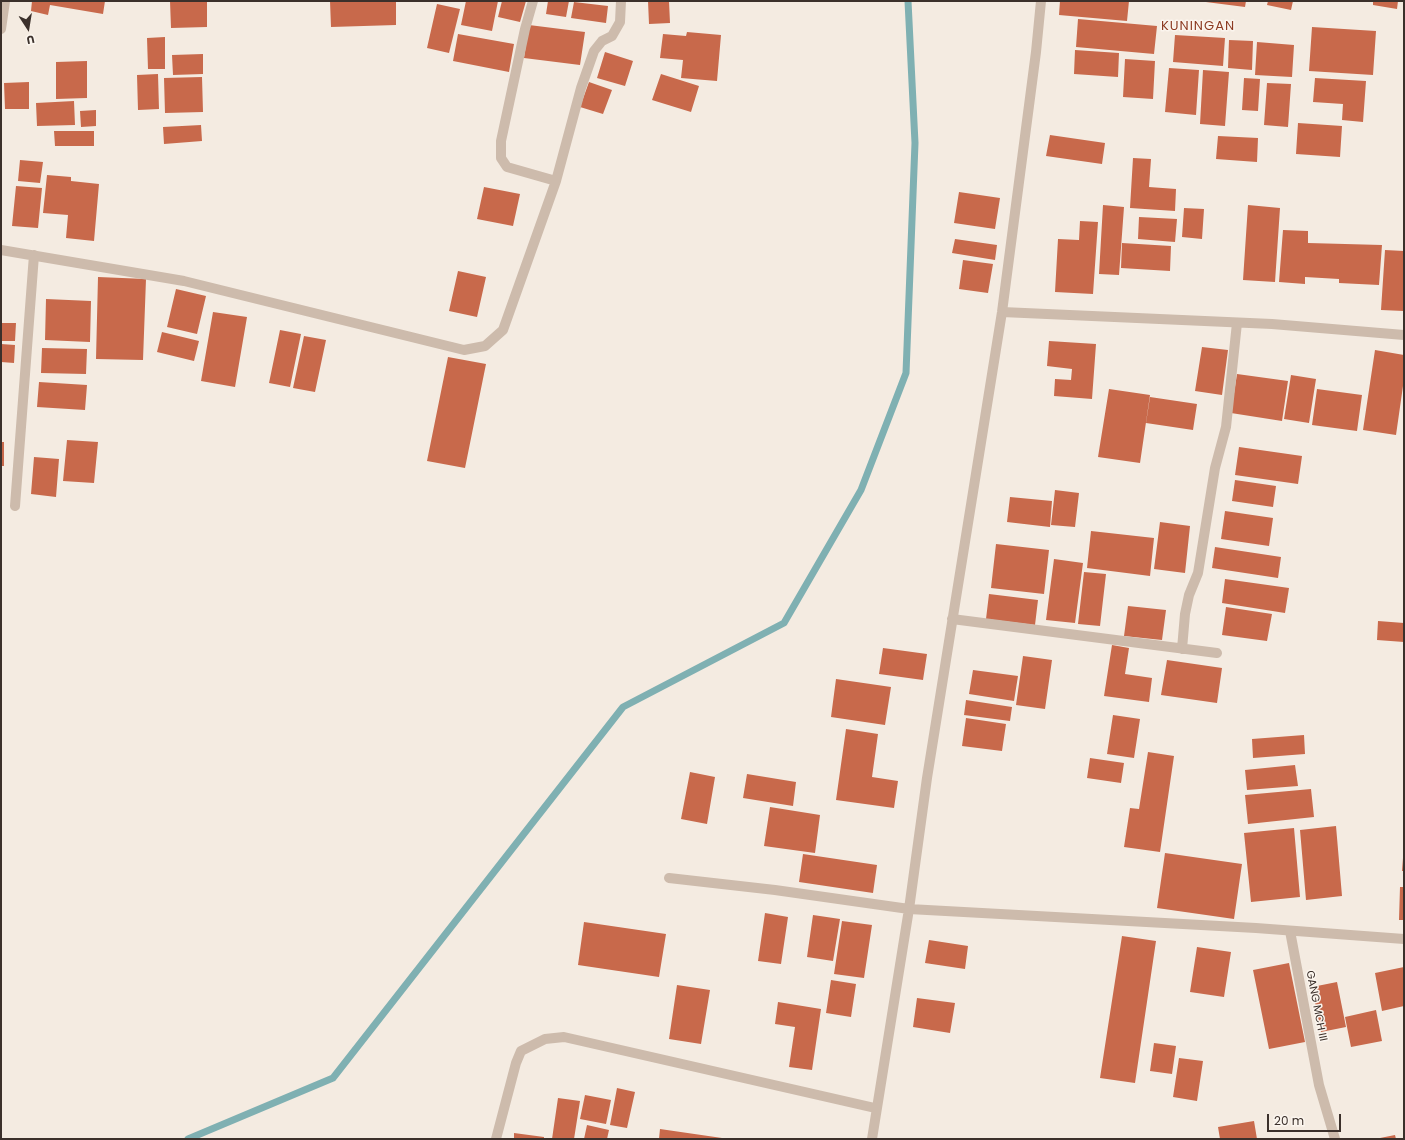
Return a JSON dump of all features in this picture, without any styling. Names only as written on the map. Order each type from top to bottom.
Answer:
[{"type":"street","points":[[1,29],[5,1]]},
{"type":"street","points":[[533,1],[525,29],[501,141],[501,158],[507,167],[556,180]]},
{"type":"street","points":[[1,250],[184,281],[464,350],[484,346],[503,330],[556,180],[581,88],[594,52],[602,41],[612,36],[620,22],[621,1]]},
{"type":"street","points":[[872,1139],[875,1108],[909,909],[927,778],[1002,312],[1036,52],[1041,1]]},
{"type":"street","points":[[15,506],[34,255]]},
{"type":"street","points":[[1002,312],[1237,323],[1404,335]]},
{"type":"street","points":[[1182,649],[1185,614],[1189,595],[1198,573],[1215,468],[1226,427],[1237,323]]},
{"type":"street","points":[[952,619],[1217,653]]},
{"type":"street","points":[[669,878],[774,890],[909,909],[1404,939]]},
{"type":"street","name":"GANG MCH III","points":[[1290,931],[1319,1085],[1335,1139]]},
{"type":"street","points":[[496,1139],[516,1063],[521,1051],[544,1039],[564,1037],[875,1108]]},
{"type":"building","points":[[32,1],[105,1],[103,14],[50,5],[48,15],[31,11]]},
{"type":"building","points":[[170,1],[207,1],[207,27],[171,28]]},
{"type":"building","points":[[330,1],[396,1],[396,25],[331,27]]},
{"type":"building","points":[[466,1],[498,1],[492,31],[461,25]]},
{"type":"building","points":[[502,1],[526,1],[520,22],[498,17]]},
{"type":"building","points":[[548,1],[569,1],[566,17],[546,14]]},
{"type":"building","points":[[648,1],[669,1],[670,23],[649,24]]},
{"type":"building","points":[[1060,1],[1129,1],[1127,21],[1059,15]]},
{"type":"building","points":[[1198,1],[1246,1],[1245,7]]},
{"type":"building","points":[[1268,1],[1293,1],[1291,10],[1267,5]]},
{"type":"building","points":[[1373,1],[1398,1],[1397,9],[1373,5]]},
{"type":"building","points":[[574,2],[608,6],[606,23],[571,18]]},
{"type":"building","points":[[437,4],[460,9],[449,53],[427,48]]},
{"type":"building","points":[[1078,19],[1157,26],[1154,54],[1076,47]]},
{"type":"building","points":[[529,25],[585,32],[580,65],[524,58]]},
{"type":"building","points":[[1312,27],[1376,31],[1373,75],[1309,71]]},
{"type":"building","points":[[687,32],[721,35],[717,81],[681,78],[683,60],[660,58],[663,34],[686,36]]},
{"type":"building","points":[[458,34],[514,44],[509,72],[453,61]]},
{"type":"building","points":[[1175,35],[1225,38],[1223,66],[1173,62]]},
{"type":"building","points":[[165,37],[165,69],[148,69],[147,38]]},
{"type":"building","points":[[1229,40],[1253,41],[1252,70],[1228,68]]},
{"type":"building","points":[[1257,42],[1294,45],[1292,77],[1255,75]]},
{"type":"building","points":[[1075,50],[1119,53],[1118,77],[1074,74]]},
{"type":"building","points":[[605,52],[633,61],[625,86],[597,78]]},
{"type":"building","points":[[203,54],[203,74],[173,75],[172,55]]},
{"type":"building","points":[[1125,59],[1155,61],[1153,99],[1123,97]]},
{"type":"building","points":[[87,61],[87,98],[56,99],[56,62]]},
{"type":"building","points":[[1169,68],[1199,70],[1196,115],[1165,112]]},
{"type":"building","points":[[1203,70],[1229,72],[1225,126],[1200,124]]},
{"type":"building","points":[[158,74],[159,109],[138,110],[137,75]]},
{"type":"building","points":[[661,74],[699,86],[691,112],[652,100]]},
{"type":"building","points":[[202,77],[203,112],[165,113],[164,78]]},
{"type":"building","points":[[1244,78],[1260,79],[1258,111],[1242,110]]},
{"type":"building","points":[[1315,78],[1366,81],[1363,122],[1342,120],[1343,104],[1313,102]]},
{"type":"building","points":[[29,82],[29,109],[5,109],[4,83]]},
{"type":"building","points":[[589,82],[612,90],[603,114],[580,107]]},
{"type":"building","points":[[1267,83],[1291,84],[1288,127],[1264,125]]},
{"type":"building","points":[[74,101],[75,125],[37,126],[36,103]]},
{"type":"building","points":[[96,110],[96,126],[81,127],[80,111]]},
{"type":"building","points":[[1298,123],[1342,126],[1340,157],[1296,154]]},
{"type":"building","points":[[201,125],[202,141],[164,144],[163,127]]},
{"type":"building","points":[[54,131],[94,131],[94,146],[55,146]]},
{"type":"building","points":[[1050,135],[1105,143],[1102,164],[1046,156]]},
{"type":"building","points":[[1218,136],[1258,138],[1257,162],[1216,159]]},
{"type":"building","points":[[1133,158],[1151,159],[1149,187],[1176,189],[1175,211],[1130,208]]},
{"type":"building","points":[[20,160],[43,162],[40,183],[18,181]]},
{"type":"building","points":[[47,175],[71,177],[71,181],[99,184],[94,241],[66,238],[68,215],[43,213]]},
{"type":"building","points":[[16,186],[42,188],[38,228],[12,226]]},
{"type":"building","points":[[484,187],[520,194],[513,226],[477,219]]},
{"type":"building","points":[[959,192],[1000,198],[995,229],[954,223]]},
{"type":"building","points":[[1103,205],[1124,207],[1119,275],[1099,274]]},
{"type":"building","points":[[1248,205],[1280,208],[1275,282],[1243,280]]},
{"type":"building","points":[[1184,208],[1204,209],[1202,239],[1182,237]]},
{"type":"building","points":[[1139,217],[1177,219],[1175,242],[1138,239]]},
{"type":"building","points":[[1080,221],[1098,222],[1093,294],[1055,292],[1058,239],[1079,240]]},
{"type":"building","points":[[1283,230],[1308,231],[1308,243],[1382,245],[1379,285],[1339,283],[1339,279],[1305,277],[1305,284],[1279,282]]},
{"type":"building","points":[[955,239],[997,245],[995,260],[952,253]]},
{"type":"building","points":[[1122,243],[1171,246],[1170,271],[1121,268]]},
{"type":"building","points":[[1385,250],[1404,251],[1404,311],[1381,310]]},
{"type":"building","points":[[963,260],[993,264],[988,293],[959,289]]},
{"type":"building","points":[[458,271],[486,277],[477,317],[449,311]]},
{"type":"building","points":[[98,277],[146,279],[143,360],[96,359]]},
{"type":"building","points":[[176,289],[206,296],[197,334],[167,327]]},
{"type":"building","points":[[46,299],[91,301],[90,342],[45,340]]},
{"type":"building","points":[[213,312],[247,317],[235,387],[201,381]]},
{"type":"building","points":[[1,323],[16,323],[15,341],[1,341]]},
{"type":"building","points":[[280,330],[301,334],[290,387],[269,383]]},
{"type":"building","points":[[162,332],[199,341],[194,361],[157,352]]},
{"type":"building","points":[[304,336],[326,340],[315,392],[293,388]]},
{"type":"building","points":[[1049,341],[1096,344],[1092,399],[1054,396],[1055,379],[1071,380],[1072,369],[1047,366]]},
{"type":"building","points":[[1,344],[15,345],[14,363],[1,362]]},
{"type":"building","points":[[1202,347],[1228,350],[1222,395],[1195,391]]},
{"type":"building","points":[[42,348],[87,349],[86,374],[41,373]]},
{"type":"building","points":[[1375,350],[1404,355],[1404,379],[1396,435],[1363,430]]},
{"type":"building","points":[[448,357],[486,364],[465,468],[427,461]]},
{"type":"building","points":[[1237,374],[1288,381],[1282,421],[1231,413]]},
{"type":"building","points":[[1291,375],[1316,379],[1309,423],[1284,419]]},
{"type":"building","points":[[39,382],[87,385],[85,410],[37,407]]},
{"type":"building","points":[[1109,389],[1150,395],[1140,463],[1098,457]]},
{"type":"building","points":[[1317,389],[1362,395],[1357,431],[1312,425]]},
{"type":"building","points":[[1150,397],[1197,404],[1193,430],[1146,423]]},
{"type":"building","points":[[67,440],[98,442],[94,483],[63,481]]},
{"type":"building","points":[[1,442],[4,442],[4,466],[1,466]]},
{"type":"building","points":[[1239,447],[1302,456],[1298,484],[1235,475]]},
{"type":"building","points":[[34,457],[59,459],[56,497],[31,494]]},
{"type":"building","points":[[1235,480],[1276,486],[1273,507],[1232,501]]},
{"type":"building","points":[[1055,490],[1079,493],[1075,527],[1051,525]]},
{"type":"building","points":[[1010,497],[1052,501],[1050,527],[1007,522]]},
{"type":"building","points":[[1225,511],[1273,518],[1269,546],[1221,539]]},
{"type":"building","points":[[1160,522],[1190,526],[1185,573],[1154,569]]},
{"type":"building","points":[[1091,531],[1154,538],[1150,576],[1087,568]]},
{"type":"building","points":[[996,544],[1049,550],[1044,594],[991,588]]},
{"type":"building","points":[[1215,547],[1281,557],[1278,578],[1212,568]]},
{"type":"building","points":[[1054,559],[1083,563],[1075,623],[1046,620]]},
{"type":"building","points":[[1084,572],[1106,574],[1100,626],[1078,624]]},
{"type":"building","points":[[1225,579],[1289,588],[1285,613],[1222,603]]},
{"type":"building","points":[[989,594],[1038,600],[1035,625],[986,619]]},
{"type":"building","points":[[1128,606],[1166,610],[1162,640],[1124,636]]},
{"type":"building","points":[[1226,607],[1272,614],[1267,641],[1222,635]]},
{"type":"building","points":[[1378,621],[1404,623],[1404,642],[1377,640]]},
{"type":"building","points":[[1112,645],[1129,648],[1125,674],[1152,678],[1149,702],[1104,696]]},
{"type":"building","points":[[883,648],[927,654],[923,680],[879,674]]},
{"type":"building","points":[[1023,656],[1052,660],[1045,709],[1016,705]]},
{"type":"building","points":[[1167,660],[1222,668],[1217,703],[1161,695]]},
{"type":"building","points":[[973,670],[1018,676],[1014,701],[969,694]]},
{"type":"building","points":[[836,679],[891,687],[885,725],[831,717]]},
{"type":"building","points":[[966,700],[1012,707],[1010,721],[964,715]]},
{"type":"building","points":[[1113,715],[1140,719],[1134,758],[1107,754]]},
{"type":"building","points":[[966,718],[1006,724],[1002,751],[962,746]]},
{"type":"building","points":[[846,729],[878,734],[872,777],[898,781],[894,808],[836,800]]},
{"type":"building","points":[[1304,735],[1305,754],[1253,758],[1252,739]]},
{"type":"building","points":[[1148,752],[1174,756],[1160,852],[1124,847],[1130,808],[1139,809]]},
{"type":"building","points":[[1090,758],[1124,763],[1121,783],[1087,778]]},
{"type":"building","points":[[1295,765],[1298,786],[1247,790],[1245,770]]},
{"type":"building","points":[[690,772],[715,777],[707,824],[681,819]]},
{"type":"building","points":[[747,774],[796,782],[793,806],[743,798]]},
{"type":"building","points":[[1311,789],[1314,817],[1248,824],[1245,795]]},
{"type":"building","points":[[770,807],[820,815],[815,853],[764,846]]},
{"type":"building","points":[[1336,826],[1342,896],[1306,900],[1300,830]]},
{"type":"building","points":[[1294,828],[1300,897],[1251,902],[1244,833]]},
{"type":"building","points":[[1165,853],[1242,864],[1234,919],[1157,908]]},
{"type":"building","points":[[803,854],[877,865],[873,893],[799,882]]},
{"type":"building","points":[[1403,858],[1404,871],[1402,871]]},
{"type":"building","points":[[1400,887],[1404,887],[1404,920],[1399,920]]},
{"type":"building","points":[[765,913],[788,917],[781,964],[758,961]]},
{"type":"building","points":[[813,915],[840,919],[833,961],[807,957]]},
{"type":"building","points":[[842,921],[872,925],[864,978],[834,974]]},
{"type":"building","points":[[584,922],[666,934],[659,977],[578,965]]},
{"type":"building","points":[[1122,936],[1156,941],[1135,1083],[1100,1078]]},
{"type":"building","points":[[929,940],[968,946],[965,969],[925,963]]},
{"type":"building","points":[[1197,947],[1231,952],[1224,997],[1190,992]]},
{"type":"building","points":[[1289,963],[1305,1042],[1269,1049],[1253,970]]},
{"type":"building","points":[[1404,967],[1404,1006],[1382,1011],[1375,973]]},
{"type":"building","points":[[831,980],[856,984],[851,1017],[826,1013]]},
{"type":"building","points":[[1337,982],[1346,1027],[1321,1032],[1312,987]]},
{"type":"building","points":[[677,985],[710,990],[701,1044],[669,1039]]},
{"type":"building","points":[[917,998],[955,1003],[950,1033],[913,1027]]},
{"type":"building","points":[[778,1002],[821,1009],[812,1070],[789,1067],[795,1027],[775,1024]]},
{"type":"building","points":[[1376,1010],[1382,1041],[1351,1047],[1345,1017]]},
{"type":"building","points":[[1154,1043],[1176,1046],[1172,1074],[1150,1071]]},
{"type":"building","points":[[1179,1058],[1203,1061],[1197,1101],[1173,1097]]},
{"type":"building","points":[[617,1088],[635,1092],[627,1128],[610,1125]]},
{"type":"building","points":[[585,1095],[611,1100],[606,1124],[580,1119]]},
{"type":"building","points":[[558,1098],[580,1101],[574,1139],[552,1139]]},
{"type":"building","points":[[1254,1121],[1257,1139],[1220,1139],[1218,1127]]},
{"type":"building","points":[[587,1125],[609,1130],[607,1139],[584,1139]]},
{"type":"building","points":[[660,1129],[722,1138],[722,1139],[659,1139]]},
{"type":"building","points":[[514,1133],[544,1137],[544,1139],[514,1139]]},
{"type":"building","points":[[1395,1135],[1396,1139],[1380,1138]]},
{"type":"waterway","points":[[188,1139],[333,1078],[623,707],[784,623],[861,490],[906,373],[915,143],[908,1]]},
{"type":"district","name":"KUNINGAN","points":[[1198,27]]}]
